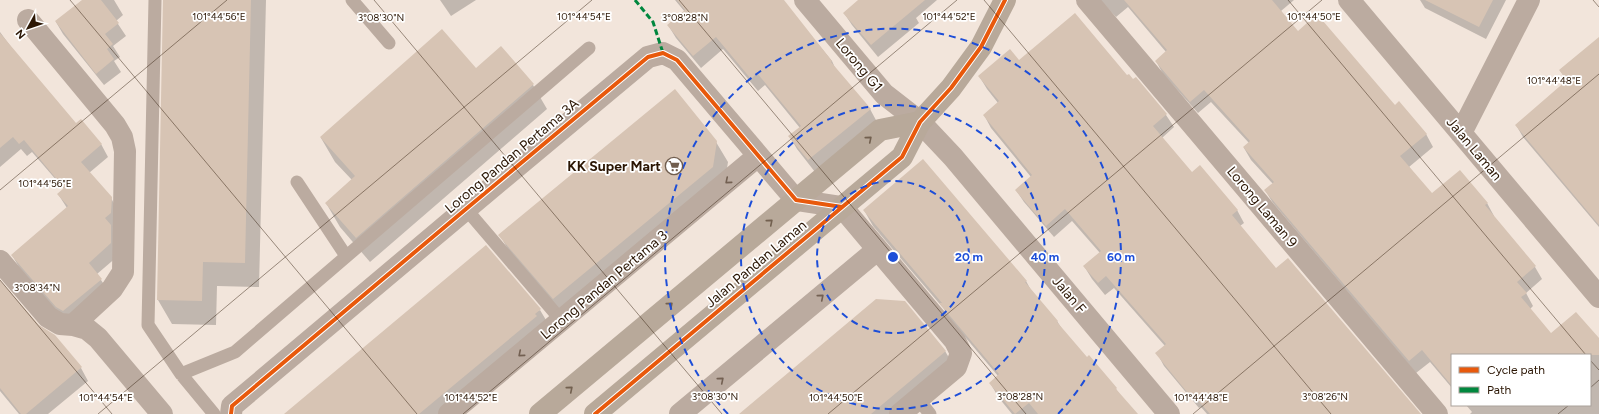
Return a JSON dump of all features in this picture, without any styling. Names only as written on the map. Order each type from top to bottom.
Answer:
[{"type":"street","name":"Lorong G1","points":[[805,0],[884,94],[920,122]]},
{"type":"street","points":[[920,122],[951,88],[981,47],[1005,0]]},
{"type":"street","name":"Lorong Laman 9","points":[[1087,0],[1437,414]]},
{"type":"street","name":"Jalan Laman","points":[[1349,0],[1599,297]]},
{"type":"street","points":[[1461,133],[1529,0]]},
{"type":"street","points":[[28,20],[115,125],[122,137],[125,151],[123,272],[112,289],[74,326]]},
{"type":"street","name":"Lorong Pandan Pertama 3A","points":[[231,414],[232,406],[648,57],[663,53],[676,60],[796,200]]},
{"type":"street","name":"Jalan Pandan Laman","points":[[540,414],[880,130],[920,122]]},
{"type":"street","name":"Jalan Pandan Laman","points":[[595,414],[902,157],[920,122]]},
{"type":"street","name":"Jalan F","points":[[920,122],[953,157],[1169,414]]},
{"type":"street","name":"Lorong Pandan Pertama 3","points":[[449,414],[758,156]]},
{"type":"street","points":[[796,200],[842,208],[954,341],[961,353],[956,367],[924,406],[900,414]]},
{"type":"street","points":[[680,414],[877,250]]},
{"type":"street","points":[[0,261],[48,317],[60,324],[87,329],[98,338],[162,414]]},
{"type":"lane","points":[[155,0],[148,325],[182,374],[214,414]]},
{"type":"lane","points":[[352,0],[389,43]]},
{"type":"lane","points":[[182,374],[235,352],[589,48]]},
{"type":"lane","points":[[297,182],[346,256]]},
{"type":"lane","points":[[466,209],[562,320]]},
{"type":"building","points":[[82,0],[101,0],[119,23],[105,34],[113,44],[107,49],[114,59],[96,74],[55,21]]},
{"type":"building","points":[[163,0],[251,0],[245,263],[203,262],[202,301],[157,300]]},
{"type":"building","points":[[677,0],[784,0],[832,61],[831,62],[871,109],[808,160],[788,136],[801,126],[757,73],[751,79],[716,37],[693,56],[667,25],[685,10]]},
{"type":"building","points":[[858,0],[925,0],[871,45],[843,13]]},
{"type":"building","points":[[1124,0],[1272,0],[1298,31],[1317,14],[1395,105],[1399,101],[1427,134],[1400,156],[1432,193],[1460,170],[1488,203],[1485,205],[1536,266],[1517,282],[1527,293],[1521,297],[1551,333],[1576,312],[1599,338],[1599,355],[1451,354],[1451,385],[1422,350],[1409,361],[1264,190],[1274,182],[1243,147],[1250,141],[1204,90],[1190,102],[1155,61],[1167,50]]},
{"type":"building","points":[[1425,0],[1493,0],[1479,27]]},
{"type":"building","points":[[1075,13],[1127,75],[1129,74],[1133,79],[1136,77],[1167,114],[1153,126],[1192,172],[1200,165],[1238,210],[1232,215],[1276,268],[1288,258],[1421,414],[1210,414],[1193,395],[1191,397],[1155,353],[1166,344],[1106,276],[1098,283],[1083,266],[1101,251],[1065,209],[1046,226],[1015,190],[1032,175],[983,115],[999,101],[978,76],[1010,49],[1019,60]]},
{"type":"building","points":[[442,29],[476,68],[501,46],[534,84],[356,238],[325,203],[355,176],[320,137]]},
{"type":"building","points":[[0,33],[76,123],[81,119],[102,144],[81,162],[112,197],[111,213],[105,218],[111,225],[111,243],[89,263],[102,279],[63,311],[56,307],[11,255],[68,206],[57,194],[64,188],[24,140],[19,144],[13,137],[0,148]]},
{"type":"building","points":[[1599,37],[1599,225],[1515,125],[1567,80],[1559,70]]},
{"type":"building","points":[[675,89],[717,141],[713,167],[553,299],[498,235]]},
{"type":"building","points":[[923,159],[1027,281],[1025,282],[1058,321],[1057,322],[1087,357],[1089,355],[1138,414],[1038,414],[1029,403],[1015,414],[989,383],[999,374],[939,303],[942,303],[863,210]]},
{"type":"building","points":[[486,245],[541,309],[535,314],[537,316],[419,414],[284,414]]},
{"type":"building","points":[[0,280],[39,325],[55,335],[82,367],[26,414],[21,414],[0,388]]},
{"type":"building","points":[[876,299],[905,301],[946,351],[871,414],[739,414]]},
{"type":"marked path","points":[[635,0],[653,22],[663,53]]},
{"type":"cycle path","points":[[595,414],[902,157],[920,122],[951,88],[981,47],[1005,0]]},
{"type":"cycle path","points":[[231,414],[232,406],[648,57],[663,53],[677,60],[796,200],[842,207]]},
{"type":"place","name":"KK Super Mart","points":[[674,166]]}]
